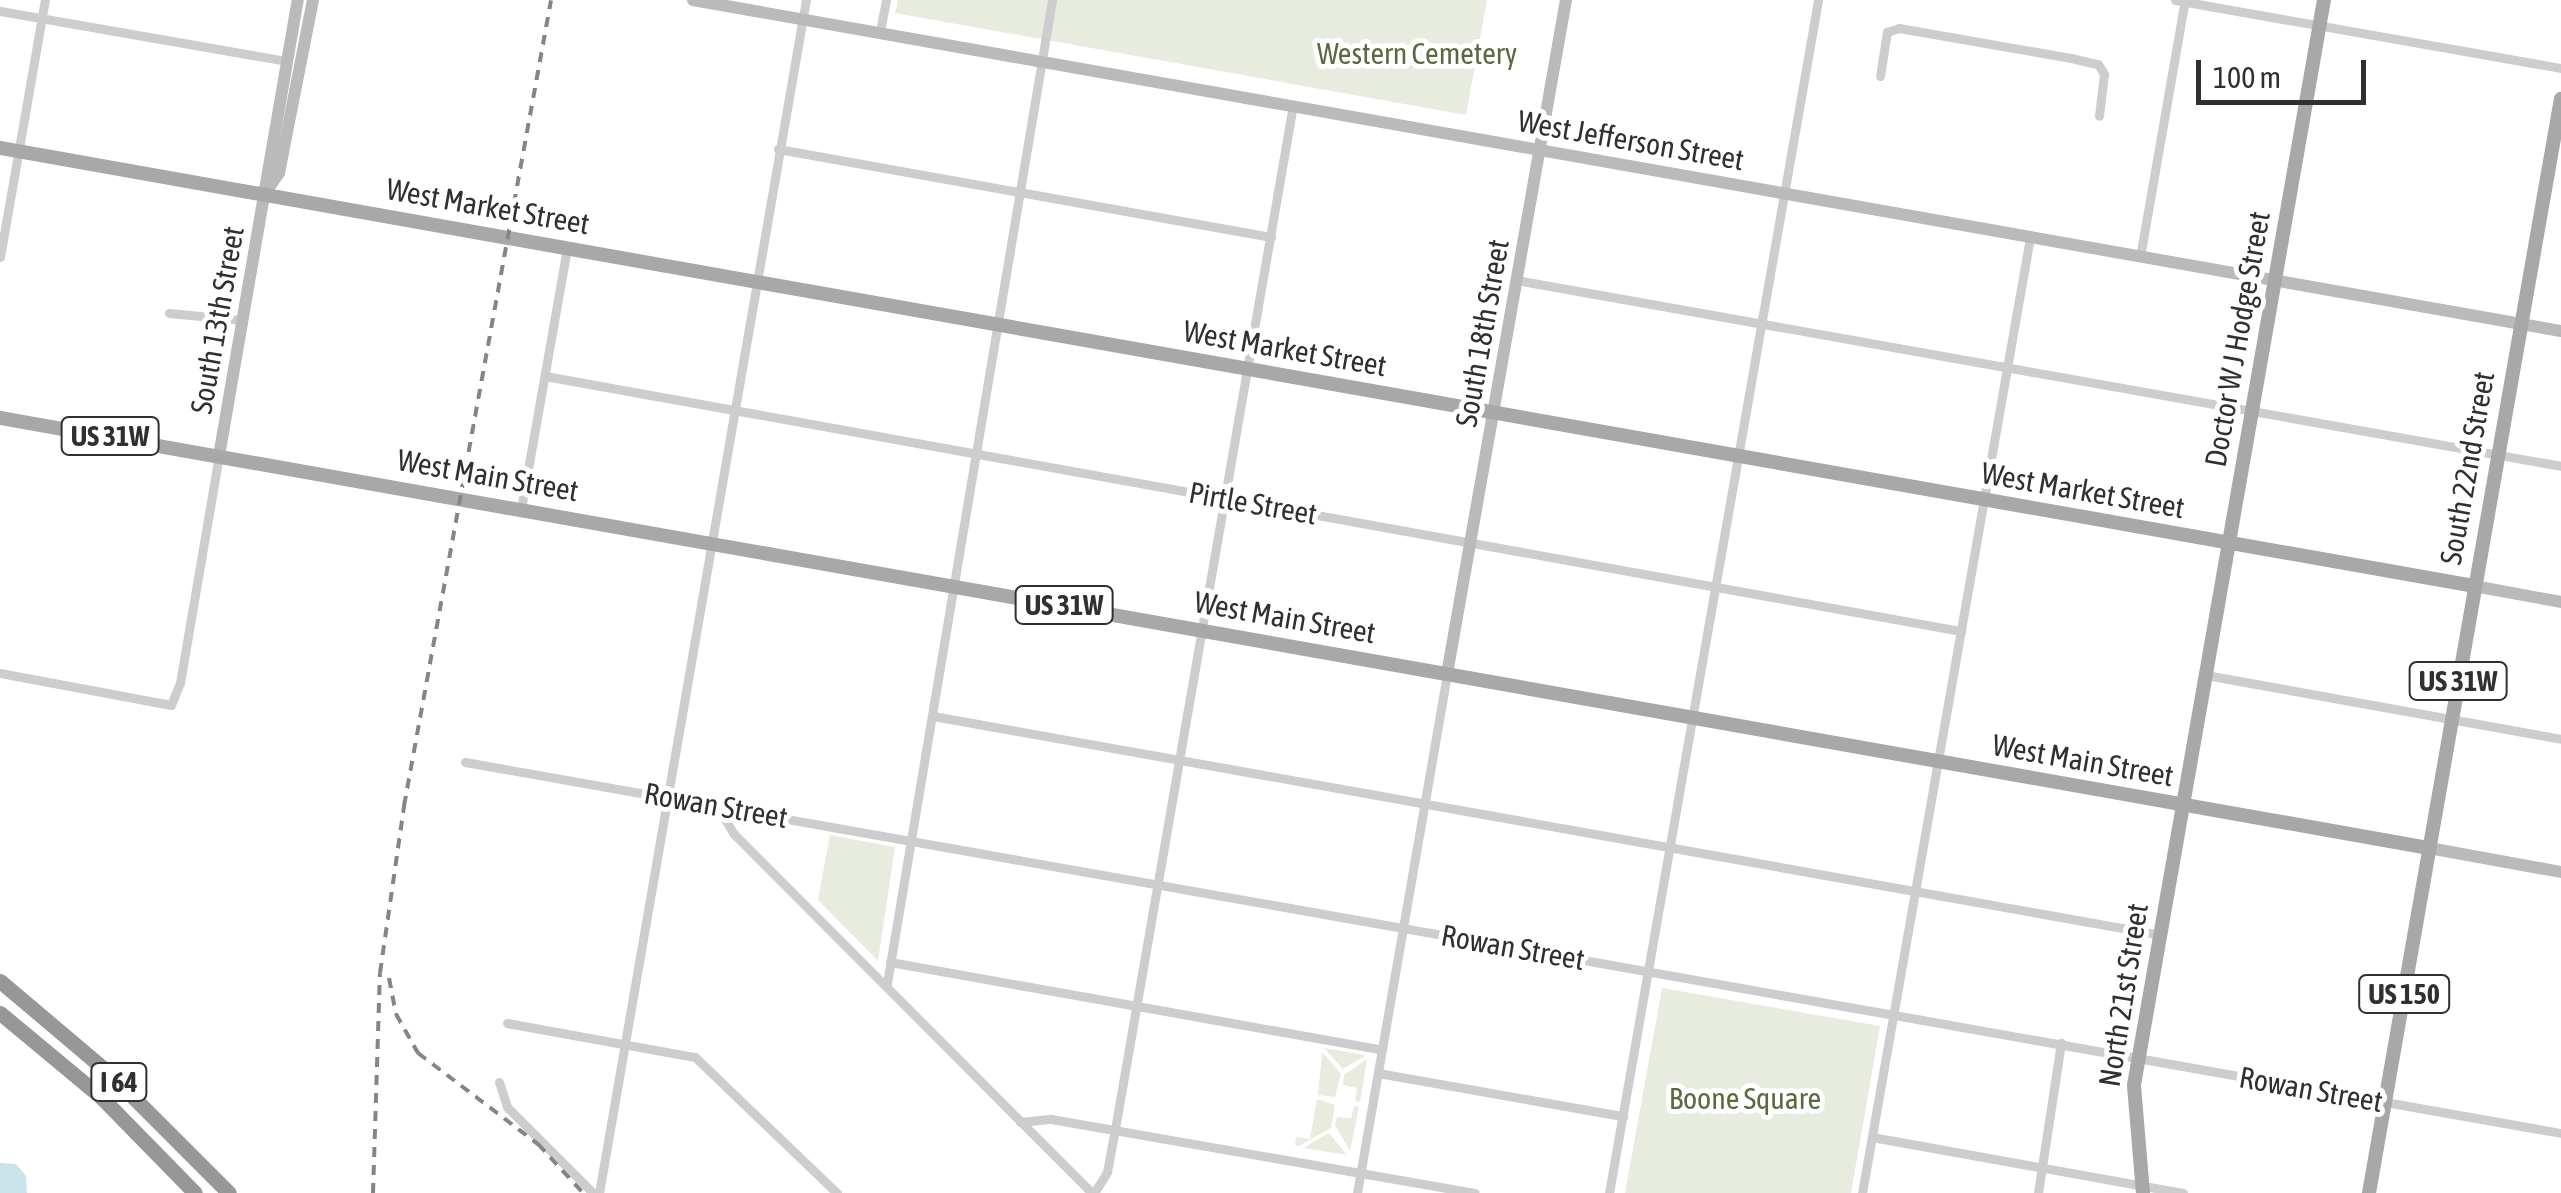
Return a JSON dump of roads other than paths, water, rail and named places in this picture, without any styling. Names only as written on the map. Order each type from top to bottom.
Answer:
[{"type":"highway","name":"I 64","points":[[0,980],[110,1074],[229,1193]]},
{"type":"highway","name":"I 64","points":[[0,1012],[100,1097],[195,1193]]},
{"type":"main road","name":"Doctor W J Hodge Street","points":[[2184,806],[2324,0]]},
{"type":"main road","name":"South 22nd Street","points":[[2430,848],[2561,99]]},
{"type":"main road","name":"West Market Street","points":[[0,148],[2474,586]]},
{"type":"main road","name":"West Main Street","points":[[0,418],[2430,848]]},
{"type":"main road","name":"North 21st Street","points":[[2142,1189],[2132,1121],[2139,1058],[2184,806]]},
{"type":"main road","name":"US 150","points":[[2370,1193],[2430,848]]},
{"type":"street","points":[[0,257],[45,0]]},
{"type":"street","name":"South 13th Street","points":[[219,456],[298,0]]},
{"type":"street","name":"South 13th Street","points":[[265,193],[279,173],[313,0]]},
{"type":"street","name":"West Jefferson Street","points":[[693,0],[2561,331]]},
{"type":"street","points":[[596,1193],[806,0]]},
{"type":"street","points":[[880,31],[886,0]]},
{"type":"street","points":[[886,983],[1002,325],[1052,0]]},
{"type":"street","name":"South 18th Street","points":[[1447,674],[1566,0]]},
{"type":"street","points":[[1609,1193],[1818,0]]},
{"type":"street","points":[[2140,257],[2182,1],[2561,68]]},
{"type":"street","points":[[0,10],[286,61]]},
{"type":"street","points":[[1880,76],[1887,32],[1898,28],[2070,58],[2098,64],[2104,74],[2099,116]]},
{"type":"street","points":[[717,806],[734,834],[1093,1193],[1107,1172],[1115,1129],[1293,105]]},
{"type":"street","points":[[778,149],[1270,237]]},
{"type":"street","points":[[1862,1193],[2030,237]]},
{"type":"street","points":[[521,509],[567,248]]},
{"type":"street","points":[[1516,280],[2561,466]]},
{"type":"street","points":[[169,313],[242,320]]},
{"type":"street","name":"Pirtle Street","points":[[546,376],[1960,631]]},
{"type":"street","points":[[0,673],[171,705],[180,683],[219,456]]},
{"type":"street","name":"West Market Street","points":[[2474,586],[2561,602]]},
{"type":"street","points":[[1357,1193],[1447,674]]},
{"type":"street","points":[[2206,675],[2561,739]]},
{"type":"street","points":[[933,716],[2161,935]]},
{"type":"street","name":"Rowan Street","points":[[465,762],[2561,1133]]},
{"type":"street","name":"West Main Street","points":[[2430,848],[2561,872]]},
{"type":"street","points":[[890,962],[1382,1050]]},
{"type":"street","points":[[508,1023],[624,1042],[704,1062],[837,1193]]},
{"type":"street","name":"North 21st Street","points":[[2038,1193],[2061,1043]]},
{"type":"street","points":[[1378,1073],[1622,1116]]},
{"type":"street","points":[[499,1082],[507,1107],[596,1193]]},
{"type":"street","points":[[1020,1122],[1051,1119],[1475,1193]]},
{"type":"street","points":[[1872,1137],[2142,1189],[2182,1193]]},
{"type":"water","points":[[0,1163],[16,1164],[26,1176],[27,1193],[0,1193]]},
{"type":"railway","points":[[373,1193],[380,973],[404,806],[551,0]]},
{"type":"railway","points":[[389,978],[396,1014],[418,1053],[538,1144],[583,1193]]},
{"type":"park label","name":"Western Cemetery","points":[[1417,53]]},
{"type":"park label","name":"Boone Square","points":[[1745,1098]]}]
